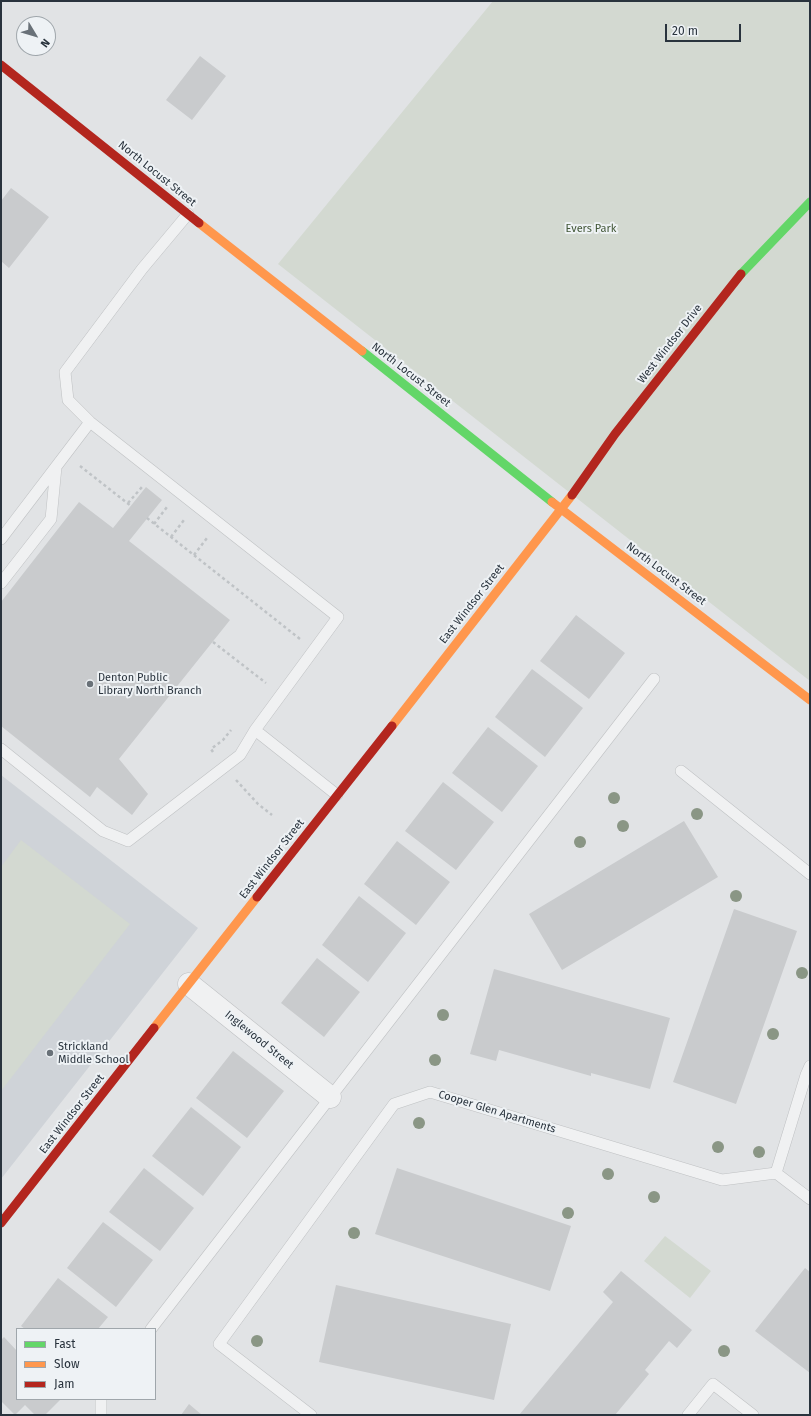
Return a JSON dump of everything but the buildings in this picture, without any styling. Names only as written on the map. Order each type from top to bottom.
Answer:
[{"type":"street","name":"North Locust Street","points":[[1,65],[562,510],[810,700]]},
{"type":"street","name":"West Windsor Drive","points":[[562,510],[615,434],[739,276],[810,202]]},
{"type":"street","name":"East Windsor Street","points":[[1,1223],[562,510]]},
{"type":"street","name":"Inglewood Street","points":[[189,984],[330,1097]]},
{"type":"lane","points":[[1,749],[103,830],[128,841],[240,755],[255,730],[338,617],[90,422],[68,400],[65,372],[142,269],[188,214]]},
{"type":"lane","points":[[1,539],[90,422]]},
{"type":"lane","points":[[1,583],[51,519],[56,466]]},
{"type":"lane","points":[[152,1328],[654,679]]},
{"type":"lane","points":[[255,730],[337,796]]},
{"type":"lane","points":[[681,770],[810,874]]},
{"type":"lane","points":[[810,1066],[776,1173],[810,1200]]},
{"type":"lane","name":"Cooper Glen Apartments","points":[[311,1415],[219,1344],[394,1104],[430,1092],[722,1180],[776,1173]]},
{"type":"lane","points":[[688,1415],[713,1384],[753,1415]]},
{"type":"lane","points":[[101,1400],[101,1415]]},
{"type":"path","points":[[80,466],[131,506]]},
{"type":"path","points":[[147,518],[302,640]]},
{"type":"path","points":[[213,642],[267,684],[264,688]]},
{"type":"path","points":[[213,753],[211,749],[223,740],[233,728]]},
{"type":"path","points":[[232,775],[258,804],[272,814]]},
{"type":"shaded area","name":"Strickland Middle School","points":[[1,775],[198,928],[1,1179]]},
{"type":"green space","name":"Evers Park","points":[[493,1],[810,1],[810,681],[278,264]]},
{"type":"green space","points":[[21,840],[130,924],[1,1091],[1,867]]},
{"type":"green space","points":[[665,1236],[711,1271],[690,1298],[644,1261]]},
{"type":"traffic: fast","points":[[741,274],[810,202]]},
{"type":"traffic: fast","points":[[362,351],[552,502]]},
{"type":"traffic: slow","points":[[199,223],[362,351]]},
{"type":"traffic: slow","points":[[392,726],[572,495]]},
{"type":"traffic: slow","points":[[552,502],[810,700]]},
{"type":"traffic: slow","points":[[154,1028],[257,897]]},
{"type":"traffic: jam","points":[[1,65],[199,223]]},
{"type":"traffic: jam","points":[[572,495],[615,434],[741,274]]},
{"type":"traffic: jam","points":[[257,897],[392,726]]},
{"type":"traffic: jam","points":[[1,1223],[154,1028]]},
{"type":"place","name":"Denton Public Library North Branch","points":[[90,684]]},
{"type":"place","name":"Strickland Middle School","points":[[50,1053]]}]
